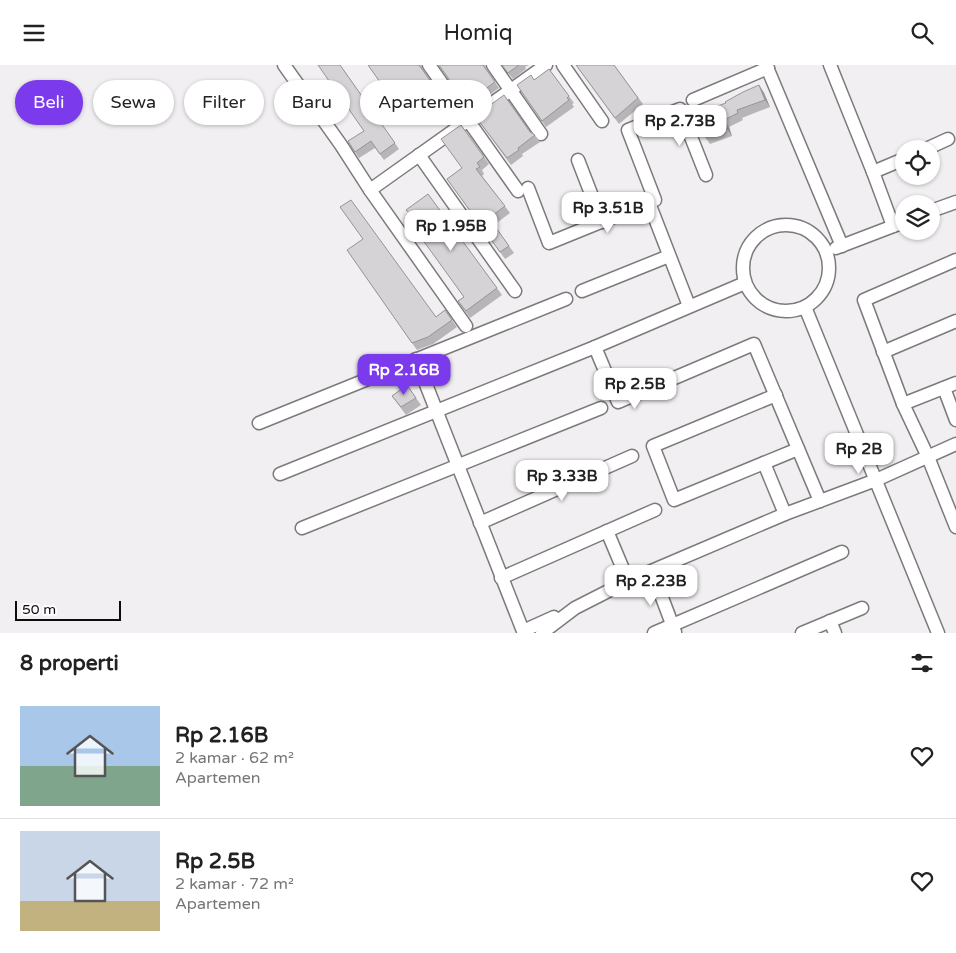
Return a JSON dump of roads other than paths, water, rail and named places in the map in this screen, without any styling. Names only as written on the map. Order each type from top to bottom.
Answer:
[{"type":"street","points":[[284,65],[466,326]]},
{"type":"street","points":[[430,65],[440,80]]},
{"type":"street","points":[[493,65],[541,134]]},
{"type":"street","points":[[492,103],[546,65]]},
{"type":"street","points":[[563,65],[602,121]]},
{"type":"street","points":[[830,65],[873,172],[895,218]]},
{"type":"street","points":[[693,100],[767,67],[842,246]]},
{"type":"street","points":[[472,125],[523,189],[549,243],[655,200],[628,130],[680,109],[706,175]]},
{"type":"street","points":[[370,190],[461,125]]},
{"type":"street","points":[[940,143],[948,139]]},
{"type":"street","points":[[419,155],[515,291]]},
{"type":"street","points":[[578,160],[602,222]]},
{"type":"street","points":[[873,172],[895,163]]},
{"type":"street","points":[[940,207],[956,201]]},
{"type":"street","points":[[649,203],[689,306]]},
{"type":"street","points":[[788,225],[804,228],[817,237],[826,250],[830,266],[827,283],[818,297],[805,307],[793,311],[780,311],[768,307],[758,300],[746,283],[743,263],[748,248],[758,235],[772,227],[788,225]]},
{"type":"street","points":[[826,250],[842,246],[895,225]]},
{"type":"street","points":[[582,291],[670,256]]},
{"type":"street","points":[[956,260],[864,300],[903,404],[953,512],[956,527]]},
{"type":"street","points":[[280,474],[595,347],[746,283]]},
{"type":"street","points":[[259,423],[566,299]]},
{"type":"street","points":[[805,307],[938,633]]},
{"type":"street","points":[[883,352],[956,321]]},
{"type":"street","points":[[595,347],[618,402],[754,344],[820,501]]},
{"type":"street","points":[[416,359],[523,631],[575,608],[628,581],[785,513],[876,480],[956,444]]},
{"type":"street","points":[[903,404],[956,383]]},
{"type":"street","points":[[944,388],[956,420]]},
{"type":"street","points":[[776,395],[652,447],[674,500],[798,449]]},
{"type":"street","points":[[302,528],[602,407]]},
{"type":"street","points":[[480,523],[632,456]]},
{"type":"street","points":[[764,463],[785,513]]},
{"type":"street","points":[[501,578],[656,510]]},
{"type":"street","points":[[607,531],[628,581]]},
{"type":"street","points":[[654,633],[674,629],[842,552]]},
{"type":"street","points":[[652,571],[674,629]]},
{"type":"street","points":[[542,633],[575,608]]},
{"type":"street","points":[[802,633],[833,627],[862,608]]}]
